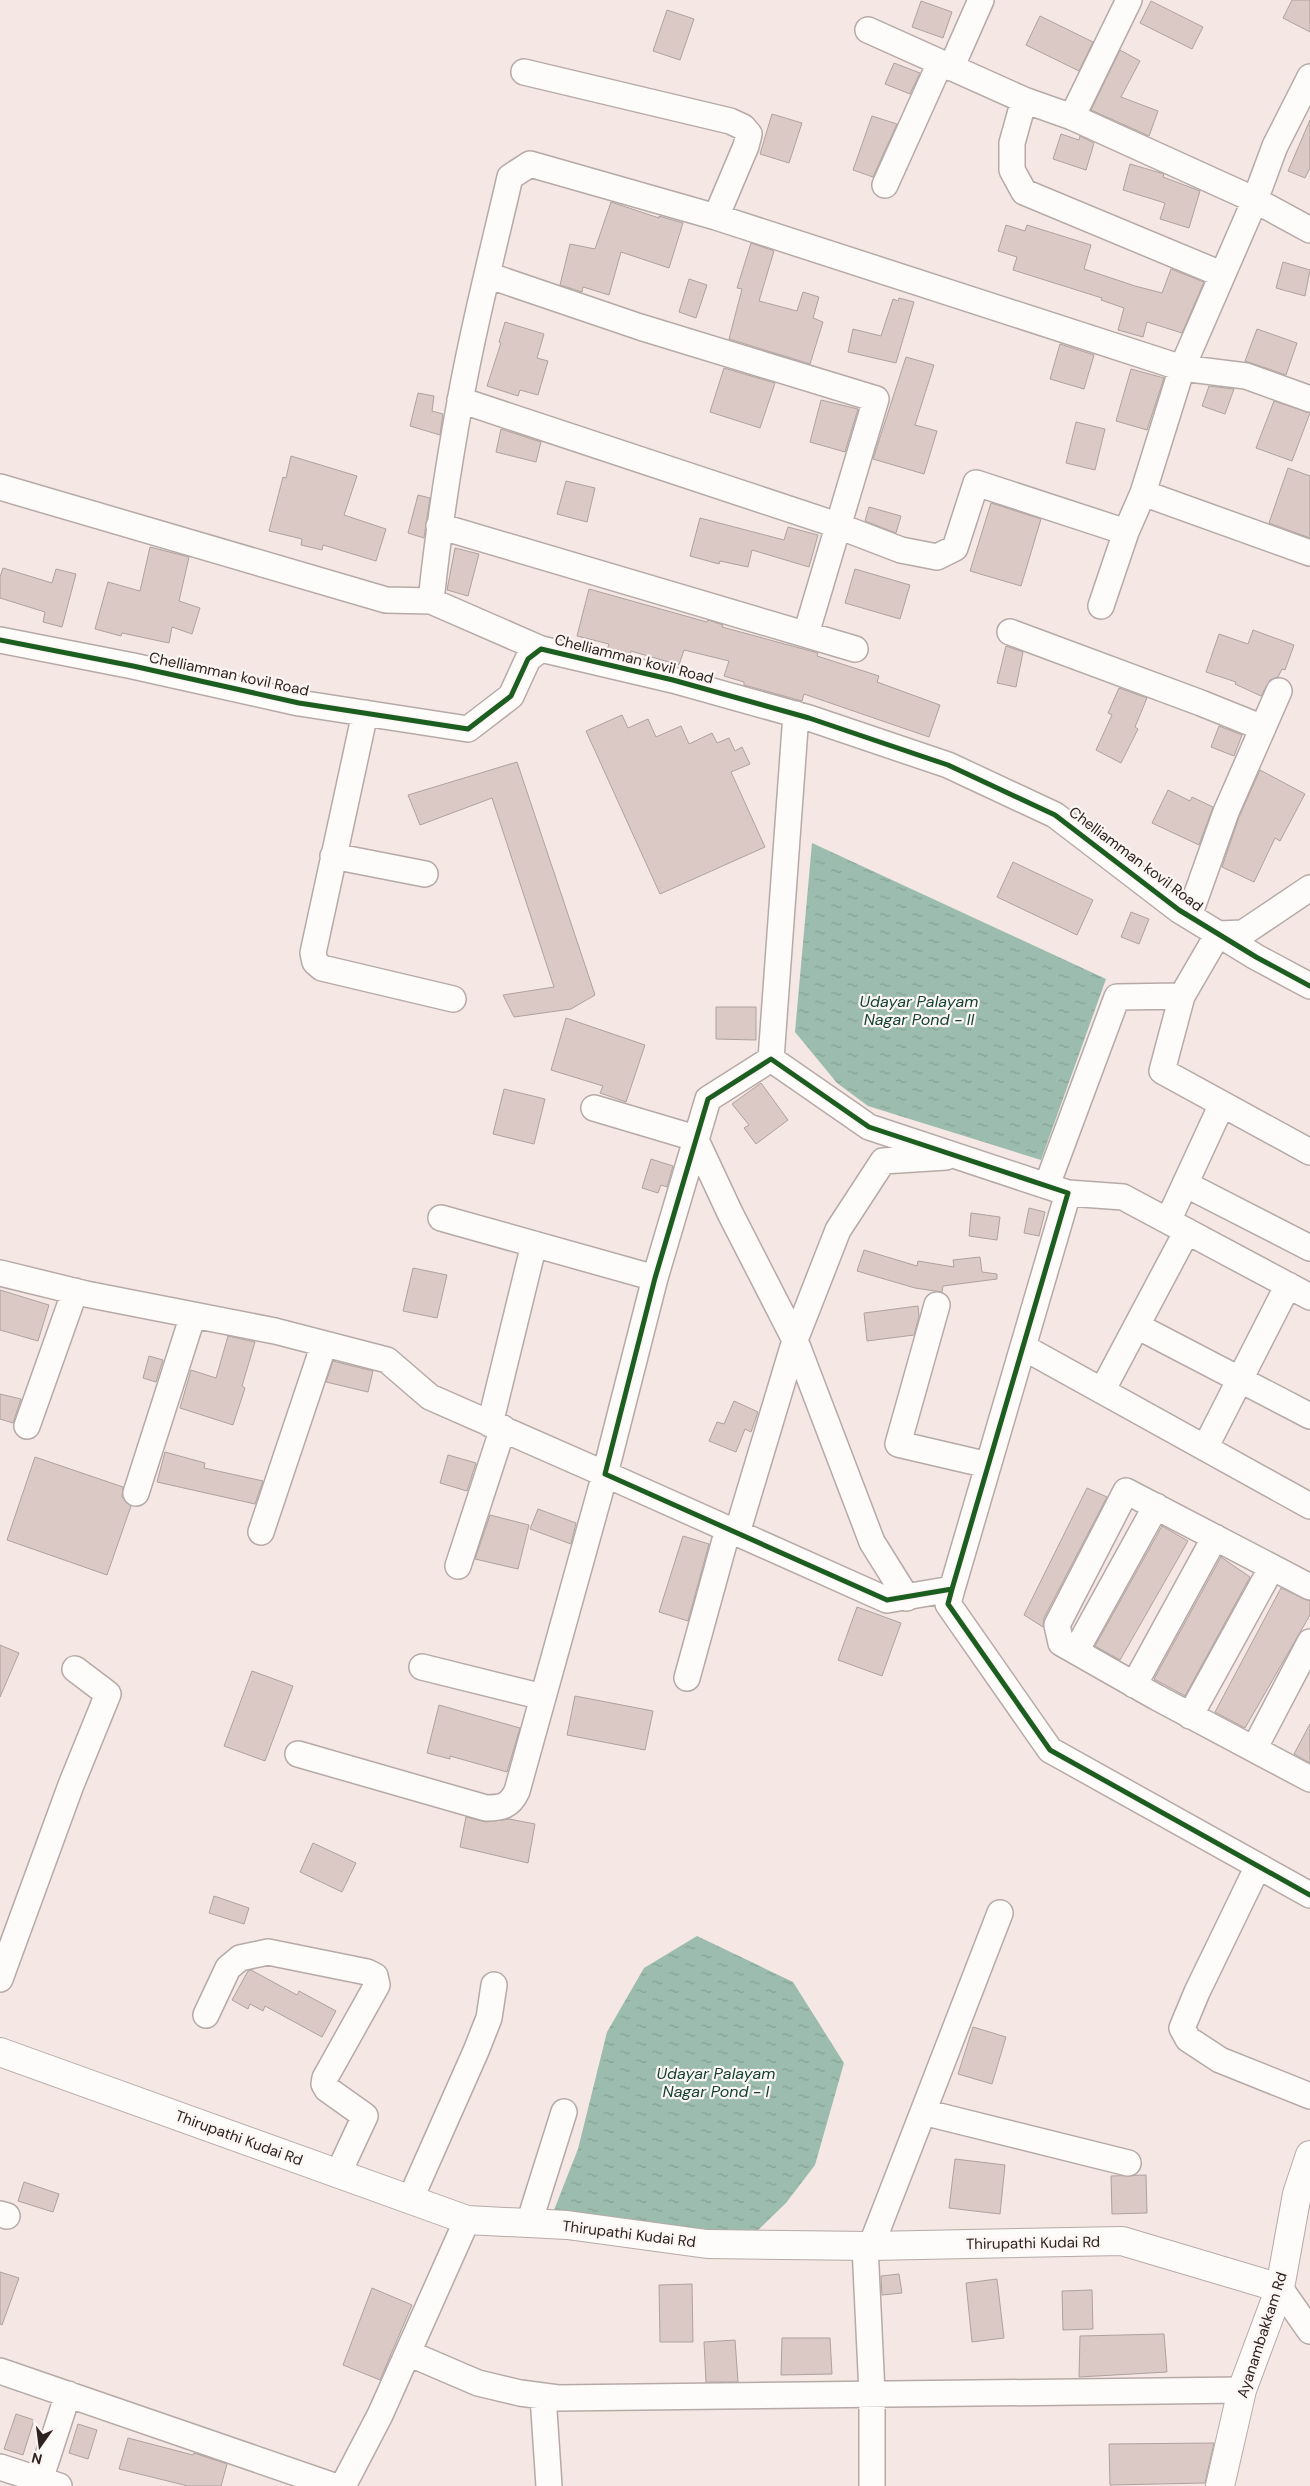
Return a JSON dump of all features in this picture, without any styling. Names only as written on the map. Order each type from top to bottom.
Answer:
[{"type":"street","points":[[885,184],[981,0]]},
{"type":"street","points":[[1072,117],[1129,0]]},
{"type":"street","points":[[868,30],[1024,100],[1072,117],[1255,200],[1310,230]]},
{"type":"street","points":[[524,72],[730,121],[743,127],[749,134],[746,146],[716,217]]},
{"type":"street","points":[[1101,606],[1126,532],[1143,493],[1182,368],[1221,274],[1255,200],[1275,146],[1310,77]]},
{"type":"street","points":[[1024,100],[1012,143],[1012,170],[1024,192],[1221,274]]},
{"type":"street","points":[[431,601],[439,526],[460,400],[510,177],[530,164],[716,217],[1182,368],[1246,376],[1310,399]]},
{"type":"street","points":[[488,275],[640,327],[876,399],[806,634]]},
{"type":"street","points":[[460,400],[837,526],[901,550],[937,557],[955,548],[976,483],[1126,532]]},
{"type":"street","points":[[0,487],[386,600],[431,601],[541,649]]},
{"type":"street","points":[[1143,493],[1310,553]]},
{"type":"street","points":[[439,526],[855,649]]},
{"type":"street","points":[[1010,632],[1201,703],[1262,728]]},
{"type":"street","name":"Chelliamman kovil Road","points":[[0,640],[133,666],[299,703],[468,728],[511,696],[528,659],[541,649],[673,680],[796,714],[948,766],[1055,815],[1189,916],[1310,986]]},
{"type":"street","points":[[1189,916],[1226,812],[1279,691]]},
{"type":"street","points":[[365,713],[312,953],[315,962],[322,968],[453,998]]},
{"type":"street","points":[[771,1059],[796,714]]},
{"type":"street","points":[[333,856],[425,874]]},
{"type":"street","points":[[1310,888],[1243,933],[1218,934],[1182,996],[1162,1071],[1310,1152]]},
{"type":"street","points":[[1182,996],[1117,997],[1057,1189],[1023,1347],[948,1604],[1050,1750],[1310,1895]]},
{"type":"street","points":[[298,1754],[486,1808],[502,1808],[512,1801],[517,1791],[604,1474],[655,1278],[708,1099],[771,1059]]},
{"type":"street","points":[[771,1059],[869,1127],[1057,1189],[1123,1197],[1310,1297]]},
{"type":"street","points":[[1102,1391],[1137,1326],[1178,1226],[1185,1184],[1222,1104]]},
{"type":"street","points":[[594,1108],[695,1138],[730,1213],[795,1340],[872,1542],[907,1598]]},
{"type":"street","points":[[687,1678],[732,1531],[795,1340],[838,1230],[883,1161],[959,1156]]},
{"type":"street","points":[[1185,1184],[1310,1248]]},
{"type":"street","points":[[442,1218],[655,1278]]},
{"type":"street","points":[[458,1566],[496,1426],[534,1244]]},
{"type":"street","points":[[0,1273],[75,1291],[275,1331],[387,1360],[430,1397],[887,1600],[952,1589]]},
{"type":"street","points":[[1205,1448],[1288,1285]]},
{"type":"street","points":[[27,1426],[75,1291]]},
{"type":"street","points":[[937,1305],[898,1444],[988,1465]]},
{"type":"street","points":[[136,1494],[193,1315]]},
{"type":"street","points":[[1137,1326],[1310,1416]]},
{"type":"street","points":[[260,1532],[324,1344]]},
{"type":"street","points":[[1023,1347],[1310,1506]]},
{"type":"street","points":[[1310,1587],[1126,1491],[1057,1625],[1061,1643],[1190,1716],[1310,1779]]},
{"type":"street","points":[[1076,1651],[1156,1506]]},
{"type":"street","points":[[1134,1685],[1215,1537]]},
{"type":"street","points":[[1190,1716],[1272,1567]]},
{"type":"street","points":[[1254,1749],[1310,1642]]},
{"type":"street","points":[[422,1667],[543,1697]]},
{"type":"street","points":[[0,1979],[71,1786],[108,1694],[75,1668]]},
{"type":"street","points":[[1258,1866],[1197,1992],[1182,2028],[1188,2040],[1220,2060],[1310,2096]]},
{"type":"street","points":[[872,2486],[872,2393],[868,2246],[923,2112],[1000,1913]]},
{"type":"street","points":[[206,2015],[228,1968],[240,1958],[268,1952],[367,1972],[375,1976],[377,1985],[325,2078],[324,2084],[327,2089],[365,2116],[338,2174]]},
{"type":"street","points":[[410,2200],[489,2018],[494,1986]]},
{"type":"street","name":"Thirupathi Kudai Rd","points":[[0,2052],[466,2220],[567,2225],[707,2244],[868,2246],[1122,2241],[1280,2288]]},
{"type":"street","points":[[529,2223],[564,2112]]},
{"type":"street","points":[[923,2112],[1128,2164]]},
{"type":"street","name":"Ayanambakkam Rd","points":[[1220,2486],[1242,2390],[1280,2288],[1303,2196],[1310,2155]]},
{"type":"street","points":[[343,2486],[380,2415],[466,2220]]},
{"type":"street","points":[[1280,2288],[1310,2331]]},
{"type":"street","points":[[408,2353],[478,2383],[520,2393],[558,2398],[1242,2390]]},
{"type":"street","points":[[0,2371],[334,2486]]},
{"type":"street","points":[[0,2468],[49,2483],[68,2394]]},
{"type":"street","points":[[543,2396],[549,2486]]},
{"type":"water","name":"Udayar Palayam Nagar Pond - II","points":[[812,843],[1106,979],[1041,1160],[868,1106],[837,1083],[795,1032]]},
{"type":"water","name":"Udayar Palayam Nagar Pond - I","points":[[697,1936],[793,1982],[844,2063],[815,2165],[786,2203],[756,2232],[681,2233],[554,2210],[578,2149],[607,2032],[644,1968]]},
{"type":"building","points":[[1292,0],[1310,0],[1310,32],[1283,18]]},
{"type":"building","points":[[921,1],[952,12],[943,38],[912,27]]},
{"type":"building","points":[[1151,1],[1203,27],[1192,49],[1140,23]]},
{"type":"building","points":[[667,10],[694,19],[680,60],[653,51]]},
{"type":"building","points":[[1040,16],[1093,42],[1079,71],[1026,45]]},
{"type":"building","points":[[1120,50],[1140,61],[1121,97],[1158,111],[1149,136],[1091,110]]},
{"type":"building","points":[[894,63],[920,73],[910,94],[885,84]]},
{"type":"building","points":[[772,114],[802,123],[789,163],[760,154]]},
{"type":"building","points":[[872,116],[897,124],[873,177],[853,170]]},
{"type":"building","points":[[1310,120],[1310,168],[1305,178],[1288,171]]},
{"type":"building","points":[[1061,134],[1079,140],[1080,136],[1094,143],[1086,170],[1053,159]]},
{"type":"building","points":[[1130,164],[1164,174],[1163,177],[1200,191],[1189,228],[1160,219],[1165,203],[1123,190]]},
{"type":"building","points":[[611,202],[659,218],[659,216],[683,223],[669,268],[621,252],[609,295],[583,287],[582,292],[560,285],[570,244],[595,249]]},
{"type":"building","points":[[1006,225],[1025,231],[1027,225],[1091,245],[1084,269],[1135,286],[1162,293],[1171,269],[1204,282],[1182,333],[1147,322],[1143,337],[1118,330],[1124,308],[1101,300],[1102,298],[1013,270],[1017,257],[998,251]]},
{"type":"building","points":[[751,243],[774,251],[759,301],[797,311],[803,292],[819,297],[813,318],[823,322],[810,364],[729,339],[742,289],[737,288]]},
{"type":"building","points":[[1283,262],[1310,270],[1305,296],[1276,288]]},
{"type":"building","points":[[689,279],[707,285],[696,318],[679,312]]},
{"type":"building","points":[[899,298],[914,302],[896,363],[848,352],[853,329],[881,336],[893,299],[898,301]]},
{"type":"building","points":[[505,322],[544,334],[537,358],[548,361],[538,395],[520,390],[518,396],[487,386],[501,343],[499,342]]},
{"type":"building","points":[[1257,329],[1297,343],[1286,375],[1245,361]]},
{"type":"building","points":[[1060,344],[1094,355],[1084,389],[1050,379]]},
{"type":"building","points":[[906,357],[934,365],[915,425],[937,431],[924,474],[873,459]]},
{"type":"building","points":[[724,368],[775,383],[760,428],[710,412]]},
{"type":"building","points":[[1131,369],[1164,378],[1147,430],[1116,421]]},
{"type":"building","points":[[1209,386],[1234,389],[1225,414],[1202,406]]},
{"type":"building","points":[[418,393],[434,396],[432,411],[443,414],[440,435],[410,426]]},
{"type":"building","points":[[821,400],[858,409],[845,452],[810,442]]},
{"type":"building","points":[[1274,401],[1310,413],[1292,461],[1256,448]]},
{"type":"building","points":[[1076,422],[1105,429],[1095,470],[1066,463]]},
{"type":"building","points":[[501,429],[541,442],[536,462],[496,452]]},
{"type":"building","points":[[291,456],[357,476],[344,515],[386,529],[376,561],[323,545],[322,550],[301,545],[302,539],[269,531],[283,477],[286,478]]},
{"type":"building","points":[[1288,468],[1310,476],[1310,538],[1269,523]]},
{"type":"building","points":[[566,481],[595,488],[587,522],[557,514]]},
{"type":"building","points":[[418,495],[430,498],[424,538],[408,533]]},
{"type":"building","points":[[991,503],[1041,519],[1021,586],[970,571]]},
{"type":"building","points":[[869,507],[901,516],[896,533],[865,521]]},
{"type":"building","points":[[700,518],[784,540],[788,527],[818,535],[809,567],[752,550],[748,567],[720,561],[719,564],[690,556]]},
{"type":"building","points":[[150,547],[189,557],[179,601],[200,608],[192,634],[172,627],[169,643],[122,633],[121,636],[95,629],[108,582],[140,591]]},
{"type":"building","points":[[455,548],[479,554],[468,596],[447,590]]},
{"type":"building","points":[[3,568],[52,583],[56,569],[76,574],[62,627],[43,622],[45,612],[0,598],[0,577]]},
{"type":"building","points":[[855,569],[910,585],[900,619],[845,603]]},
{"type":"building","points":[[589,589],[707,622],[708,620],[723,625],[722,627],[818,653],[817,656],[879,676],[877,682],[940,705],[929,737],[804,694],[802,701],[744,685],[744,682],[724,676],[729,661],[684,650],[679,665],[631,651],[630,655],[607,650],[609,644],[577,636]]},
{"type":"building","points":[[1253,630],[1294,645],[1285,670],[1282,669],[1278,677],[1270,680],[1261,696],[1235,684],[1236,682],[1206,672],[1219,634],[1248,644]]},
{"type":"building","points":[[1006,646],[1023,652],[1016,687],[997,683]]},
{"type":"building","points":[[1119,688],[1147,698],[1135,727],[1138,729],[1121,763],[1096,750],[1112,715],[1108,713]]},
{"type":"building","points":[[622,715],[628,728],[648,719],[656,737],[681,726],[689,744],[712,733],[717,743],[729,738],[735,751],[742,747],[750,764],[731,772],[765,847],[660,894],[586,731]]},
{"type":"building","points":[[1219,726],[1242,735],[1234,756],[1211,747]]},
{"type":"building","points":[[517,762],[595,995],[571,1009],[514,1017],[503,995],[554,987],[492,798],[420,825],[408,795]]},
{"type":"building","points":[[1260,770],[1305,794],[1280,841],[1275,838],[1254,882],[1222,867],[1239,817]]},
{"type":"building","points":[[1168,790],[1190,801],[1192,797],[1213,807],[1199,845],[1152,823]]},
{"type":"building","points":[[1013,862],[1093,900],[1077,935],[997,897]]},
{"type":"building","points":[[1131,912],[1149,919],[1139,944],[1121,937]]},
{"type":"building","points":[[716,1007],[756,1007],[756,1040],[716,1039]]},
{"type":"building","points":[[566,1018],[645,1045],[626,1102],[600,1093],[603,1086],[551,1070]]},
{"type":"building","points":[[761,1083],[788,1120],[756,1144],[744,1128],[749,1125],[732,1104]]},
{"type":"building","points":[[504,1089],[545,1099],[534,1144],[493,1134]]},
{"type":"building","points":[[651,1159],[673,1166],[667,1187],[661,1185],[658,1193],[642,1188]]},
{"type":"building","points":[[1029,1208],[1045,1212],[1039,1236],[1024,1233]]},
{"type":"building","points":[[971,1213],[1000,1217],[997,1240],[969,1236]]},
{"type":"building","points":[[864,1250],[917,1266],[918,1261],[954,1267],[953,1260],[980,1257],[982,1272],[997,1274],[997,1279],[943,1286],[942,1292],[915,1288],[857,1271]]},
{"type":"building","points":[[413,1268],[447,1275],[437,1318],[403,1311]]},
{"type":"building","points":[[0,1290],[49,1305],[38,1341],[0,1330]]},
{"type":"building","points":[[918,1306],[919,1316],[914,1335],[867,1341],[864,1313]]},
{"type":"building","points":[[228,1336],[255,1342],[242,1386],[245,1388],[233,1425],[180,1408],[191,1370],[216,1378]]},
{"type":"building","points":[[149,1356],[163,1360],[156,1382],[143,1378]]},
{"type":"building","points":[[333,1361],[373,1371],[368,1392],[326,1382]]},
{"type":"building","points":[[0,1394],[21,1399],[13,1423],[0,1419]]},
{"type":"building","points":[[734,1401],[758,1412],[751,1432],[745,1429],[736,1452],[709,1441],[717,1422],[724,1424]]},
{"type":"building","points":[[165,1452],[205,1463],[204,1468],[263,1481],[255,1504],[157,1482]]},
{"type":"building","points":[[448,1455],[476,1463],[467,1491],[440,1483]]},
{"type":"building","points":[[35,1457],[123,1487],[122,1497],[131,1506],[107,1575],[7,1540]]},
{"type":"building","points":[[1087,1488],[1107,1497],[1044,1618],[1043,1627],[1024,1615]]},
{"type":"building","points":[[538,1509],[576,1523],[571,1544],[530,1529]]},
{"type":"building","points":[[490,1515],[529,1525],[518,1569],[475,1559]]},
{"type":"building","points":[[1162,1526],[1188,1541],[1120,1660],[1095,1646]]},
{"type":"building","points":[[683,1536],[709,1544],[688,1621],[659,1612]]},
{"type":"building","points":[[1221,1557],[1250,1577],[1185,1696],[1154,1679]]},
{"type":"building","points":[[1281,1588],[1310,1601],[1310,1615],[1245,1728],[1215,1712]]},
{"type":"building","points":[[857,1607],[901,1623],[882,1676],[838,1660]]},
{"type":"building","points":[[0,1645],[19,1653],[0,1697]]},
{"type":"building","points":[[252,1671],[293,1686],[265,1761],[224,1746]]},
{"type":"building","points":[[575,1696],[653,1711],[645,1750],[567,1735]]},
{"type":"building","points":[[439,1705],[520,1728],[507,1772],[450,1756],[450,1759],[427,1753]]},
{"type":"building","points":[[1310,1724],[1310,1763],[1294,1754]]},
{"type":"building","points":[[466,1817],[486,1822],[509,1819],[535,1824],[528,1863],[460,1847]]},
{"type":"building","points":[[313,1843],[356,1863],[342,1892],[300,1872]]},
{"type":"building","points":[[214,1896],[249,1908],[244,1924],[209,1913]]},
{"type":"building","points":[[251,1970],[297,1995],[299,1991],[336,2011],[322,2037],[265,2006],[263,2011],[250,2004],[248,2009],[232,2000],[248,1971]]},
{"type":"building","points":[[973,2027],[1006,2037],[992,2084],[958,2074]]},
{"type":"building","points":[[955,2159],[1005,2165],[1000,2214],[949,2208]]},
{"type":"building","points":[[1146,2175],[1147,2213],[1112,2214],[1111,2176]]},
{"type":"building","points":[[24,2182],[59,2194],[53,2212],[18,2201]]},
{"type":"building","points":[[0,2272],[19,2278],[2,2325],[0,2324]]},
{"type":"building","points":[[899,2274],[902,2293],[882,2295],[881,2276]]},
{"type":"building","points":[[997,2279],[1004,2338],[972,2342],[966,2283]]},
{"type":"building","points":[[692,2284],[693,2342],[660,2342],[659,2285]]},
{"type":"building","points":[[372,2288],[412,2305],[380,2380],[343,2365]]},
{"type":"building","points":[[1092,2290],[1093,2329],[1063,2330],[1062,2291]]},
{"type":"building","points":[[1164,2334],[1167,2372],[1079,2377],[1080,2336]]},
{"type":"building","points":[[782,2338],[830,2338],[832,2374],[781,2375]]},
{"type":"building","points":[[735,2340],[738,2382],[706,2382],[704,2342]]},
{"type":"building","points":[[16,2414],[34,2420],[23,2455],[4,2449]]},
{"type":"building","points":[[78,2424],[97,2430],[88,2459],[69,2453]]},
{"type":"building","points":[[128,2438],[193,2455],[194,2453],[227,2464],[221,2486],[188,2486],[119,2469]]},
{"type":"building","points":[[1214,2443],[1205,2483],[1110,2485],[1109,2444]]},
{"type":"cycle path","points":[[0,640],[133,666],[299,703],[468,729],[511,696],[528,659],[541,649],[673,680],[809,718],[948,765],[1055,815],[1179,910],[1256,957],[1310,986]]},
{"type":"cycle path","points":[[952,1589],[887,1600],[605,1474],[655,1278],[708,1099],[771,1059],[869,1127],[1068,1193],[948,1604],[1050,1750],[1310,1895]]}]
